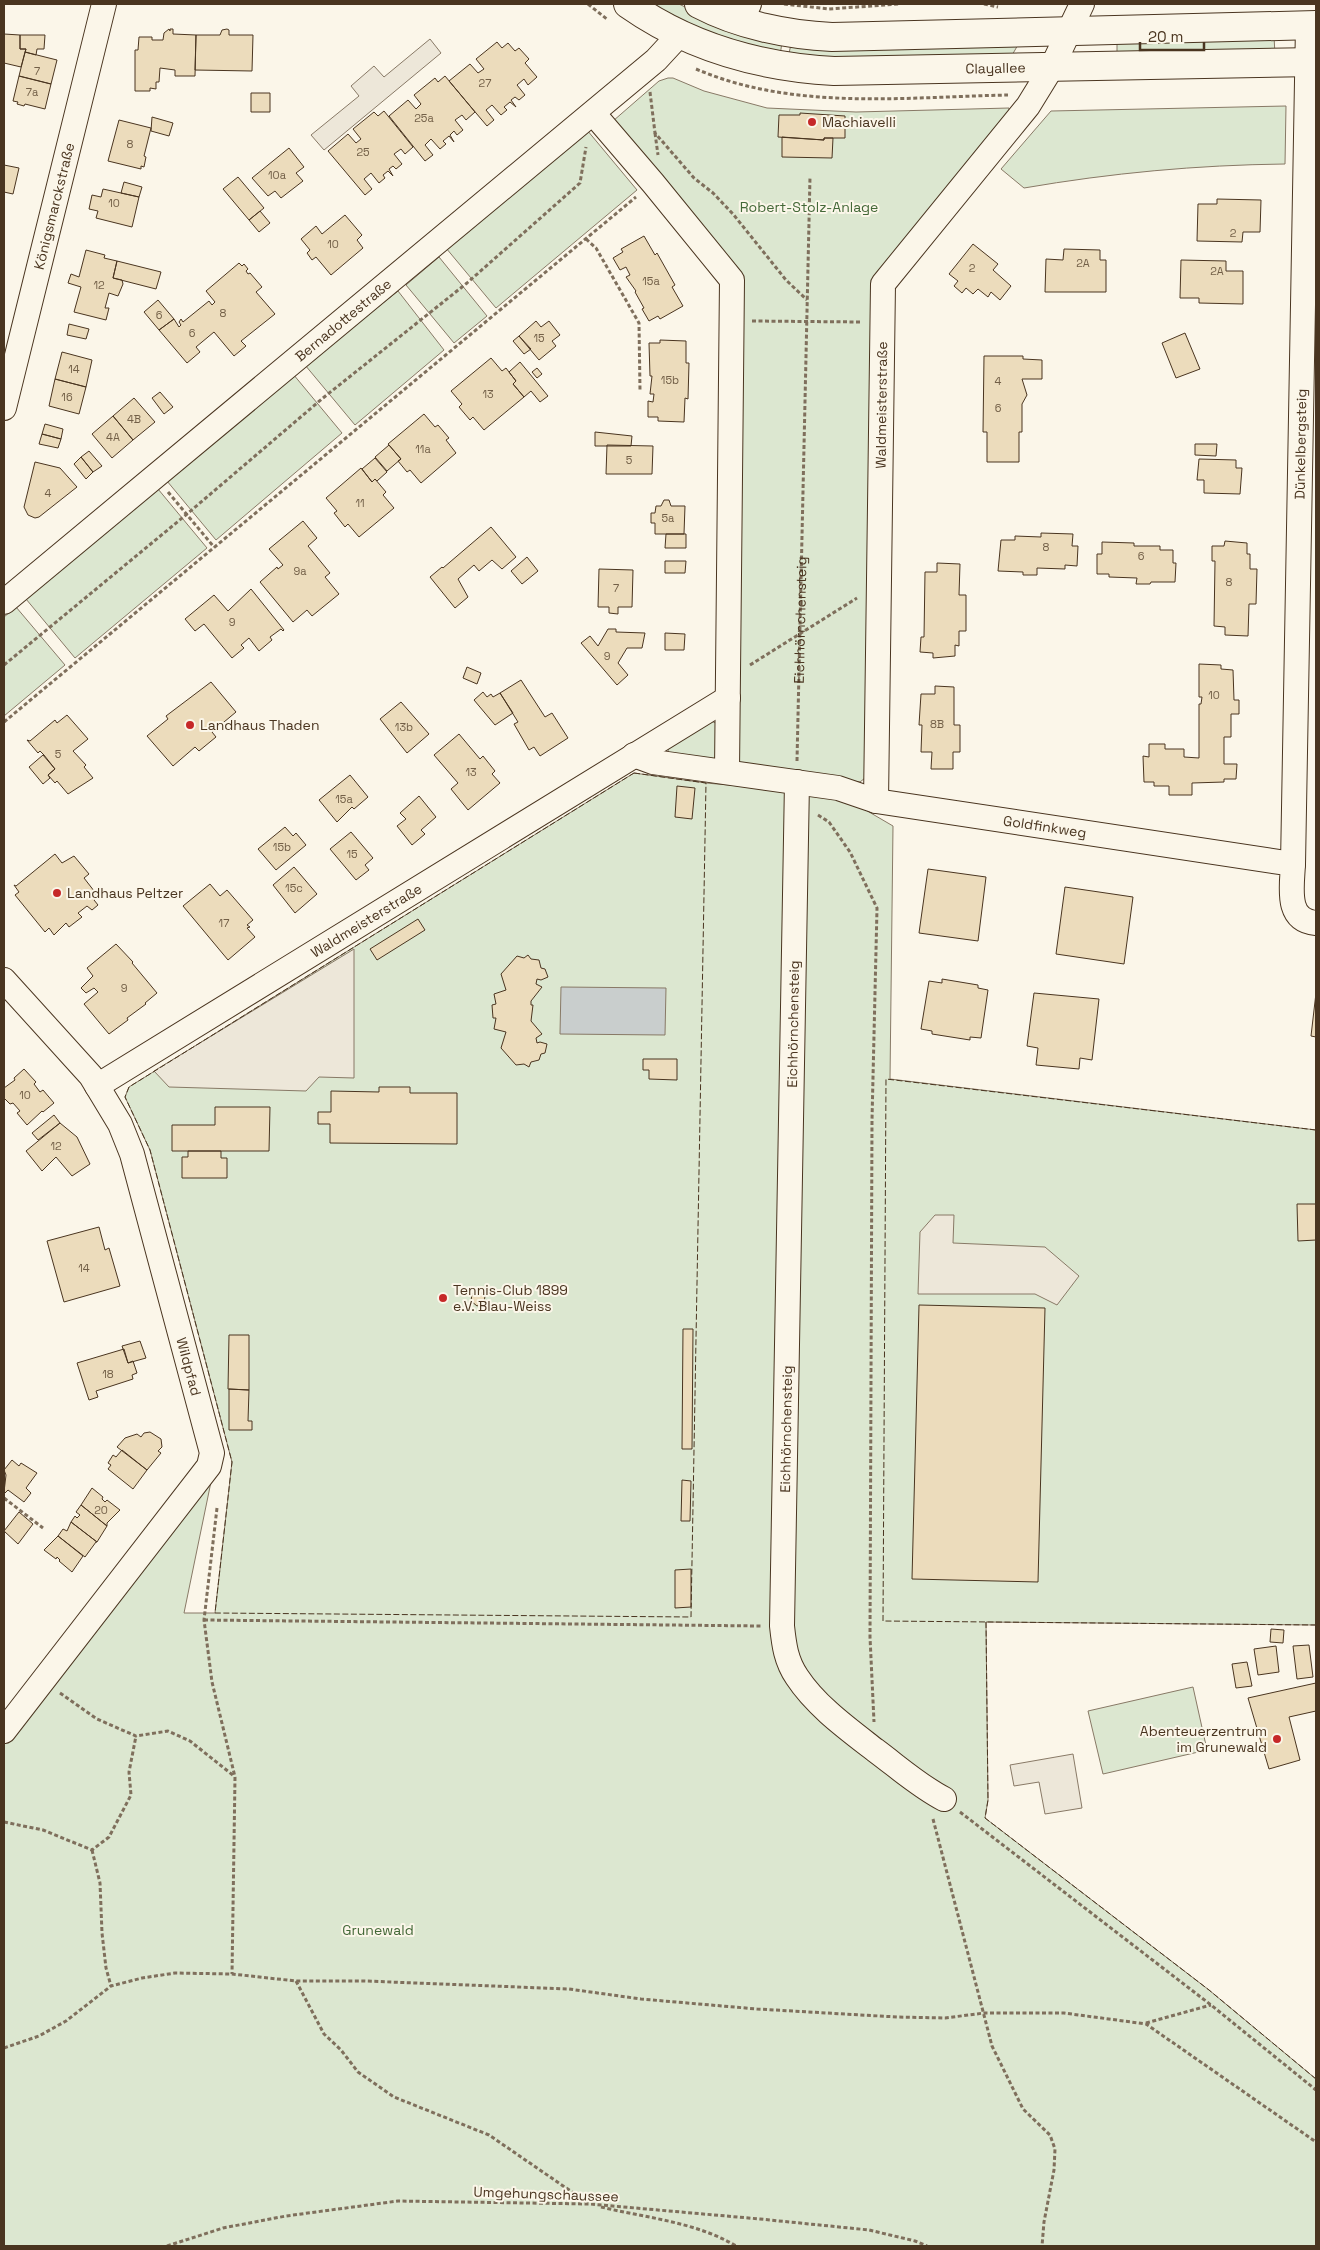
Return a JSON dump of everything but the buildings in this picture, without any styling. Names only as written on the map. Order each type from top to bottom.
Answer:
[{"type":"main road","name":"Clayallee","points":[[628,4],[680,34],[716,49],[753,60],[808,70],[1312,62]]},
{"type":"main road","points":[[699,4],[746,12],[788,33],[832,37],[1312,25]]},
{"type":"street","name":"Königsmarckstraße","points":[[4,408],[104,4]]},
{"type":"street","name":"Waldmeisterstraße","points":[[876,801],[883,284],[1028,106],[1052,67],[1082,4]]},
{"type":"street","name":"Dünkelbergsteig","points":[[1292,864],[1309,368],[1312,25]]},
{"type":"street","name":"Bernadottestraße","points":[[4,602],[593,113],[663,54],[680,34]]},
{"type":"street","points":[[593,113],[654,182],[732,280],[726,771],[654,762],[634,755]]},
{"type":"street","name":"Waldmeisterstraße","points":[[97,1086],[634,755],[728,688]]},
{"type":"street","name":"Goldfinkweg","points":[[726,771],[797,792],[838,788],[876,801],[1292,864]]},
{"type":"street","name":"Eichhörnchensteig","points":[[797,792],[782,1626],[786,1655],[797,1678],[826,1708],[876,1750],[935,1794]]},
{"type":"street","points":[[1292,864],[1292,903],[1298,915],[1306,922],[1316,923]]},
{"type":"street","name":"Wildpfad","points":[[4,980],[97,1086],[120,1124],[132,1154],[212,1453],[209,1466],[4,1731]]},
{"type":"path","points":[[784,4],[829,9],[899,4]]},
{"type":"path","points":[[650,84],[655,133],[694,178],[713,193],[733,214],[786,280],[807,300]]},
{"type":"path","points":[[4,665],[187,514],[323,398],[467,283],[580,183],[588,139]]},
{"type":"path","name":"Eichhörnchensteig","points":[[797,792],[810,177]]},
{"type":"path","points":[[4,722],[642,192]]},
{"type":"path","points":[[586,239],[596,248],[639,323],[640,390]]},
{"type":"path","points":[[732,321],[862,322]]},
{"type":"path","points":[[156,476],[214,547]]},
{"type":"path","points":[[728,688],[800,634],[859,597]]},
{"type":"path","points":[[797,792],[829,822],[850,852],[877,908],[872,1130],[870,1637],[876,1750]]},
{"type":"path","points":[[4,1498],[43,1528]]},
{"type":"path","points":[[217,1508],[204,1620],[212,1682],[235,1777],[232,1974]]},
{"type":"path","points":[[204,1620],[782,1626]]},
{"type":"path","points":[[43,1681],[97,1719],[136,1736],[168,1731],[190,1741],[235,1777]]},
{"type":"path","points":[[92,1850],[109,1837],[130,1795],[130,1772],[136,1736]]},
{"type":"path","points":[[935,1794],[1211,2005],[1316,2090]]},
{"type":"path","points":[[935,1794],[992,2046],[1009,2084],[1023,2109],[1050,2135],[1055,2149],[1054,2170],[1044,2222],[1042,2246]]},
{"type":"path","points":[[4,1822],[43,1830],[92,1850]]},
{"type":"path","points":[[92,1850],[100,1883],[102,1934],[106,1968],[112,1986]]},
{"type":"path","points":[[4,2048],[39,2036],[66,2021],[112,1986],[142,1978],[175,1973],[232,1974],[296,1981],[365,1981],[569,1989],[641,1999],[738,2008],[897,2017],[945,2018],[984,2013],[1064,2013],[1146,2024],[1211,2005]]},
{"type":"path","points":[[296,1981],[324,2034],[341,2050],[358,2072],[394,2097],[488,2135],[590,2204],[694,2227],[719,2236],[736,2246]]},
{"type":"path","points":[[1146,2024],[1316,2142]]},
{"type":"path","name":"Umgehungschaussee","points":[[167,2246],[223,2228],[286,2216],[398,2201],[590,2204],[869,2230],[916,2241],[927,2246]]},
{"type":"green space","points":[[651,4],[679,4],[699,14],[782,42],[780,56],[709,36]]},
{"type":"green space","points":[[1274,36],[1275,55],[1117,56],[1117,40]]},
{"type":"green space","points":[[1019,43],[1011,57],[788,58],[791,44]]},
{"type":"green space","name":"Robert-Stolz-Anlage","points":[[673,78],[704,91],[767,108],[856,112],[1009,108],[1009,117],[876,279],[865,778],[860,782],[736,763],[741,277],[613,121],[659,81]]},
{"type":"green space","points":[[1286,106],[1285,164],[1219,166],[1154,171],[1024,188],[1001,169],[1051,111]]},
{"type":"green space","points":[[587,130],[637,190],[496,308],[446,248]]},
{"type":"green space","points":[[439,257],[487,316],[454,343],[406,285]]},
{"type":"green space","points":[[398,291],[444,350],[355,425],[305,365]]},
{"type":"green space","points":[[293,374],[342,433],[216,540],[167,481]]},
{"type":"green space","points":[[158,489],[207,548],[75,658],[26,599]]},
{"type":"green space","points":[[16,607],[65,665],[4,716],[4,617]]},
{"type":"green space","points":[[710,720],[717,724],[717,756],[715,759],[669,753],[667,747]]},
{"type":"green space","name":"Grunewald","points":[[634,773],[706,783],[840,795],[893,826],[890,1079],[1316,1130],[1316,1625],[986,1622],[988,1800],[985,1818],[1209,1990],[1316,2079],[1316,2246],[4,2246],[4,1745],[212,1477],[184,1613],[215,1613],[232,1462],[150,1150],[125,1097],[129,1087]]},
{"type":"green space","points":[[1193,1687],[1207,1750],[1103,1774],[1088,1711]]},
{"type":"shaded area","points":[[430,39],[441,53],[324,150],[311,135],[359,96],[351,86],[374,66],[384,77]]},
{"type":"shaded area","points":[[354,949],[354,1078],[319,1077],[306,1091],[169,1087],[154,1071]]},
{"type":"shaded area","points":[[561,987],[666,988],[665,1035],[560,1034]]},
{"type":"shaded area","points":[[935,1215],[954,1215],[953,1243],[1045,1247],[1079,1276],[1057,1305],[1035,1294],[918,1294],[920,1232]]},
{"type":"shaded area","points":[[1073,1754],[1082,1808],[1045,1814],[1039,1782],[1014,1786],[1010,1765]]},
{"type":"fence","points":[[634,773],[706,783],[691,1617],[215,1613],[232,1462],[150,1150],[125,1097],[129,1087],[634,773]]},
{"type":"fence","points":[[1316,1130],[886,1079],[883,1621],[1316,1625]]},
{"type":"fence","points":[[986,1622],[988,1800],[985,1818],[1209,1990],[1316,2079]]},
{"type":"place","name":"Machiavelli","points":[[812,122]]},
{"type":"place","name":"Landhaus Thaden","points":[[190,725]]},
{"type":"place","name":"Landhaus Peltzer","points":[[57,893]]},
{"type":"place","name":"Tennis-Club 1899 e.V. Blau-Weiss","points":[[443,1298]]},
{"type":"place","name":"Abenteuerzentrum im Grunewald","points":[[1277,1739]]}]
